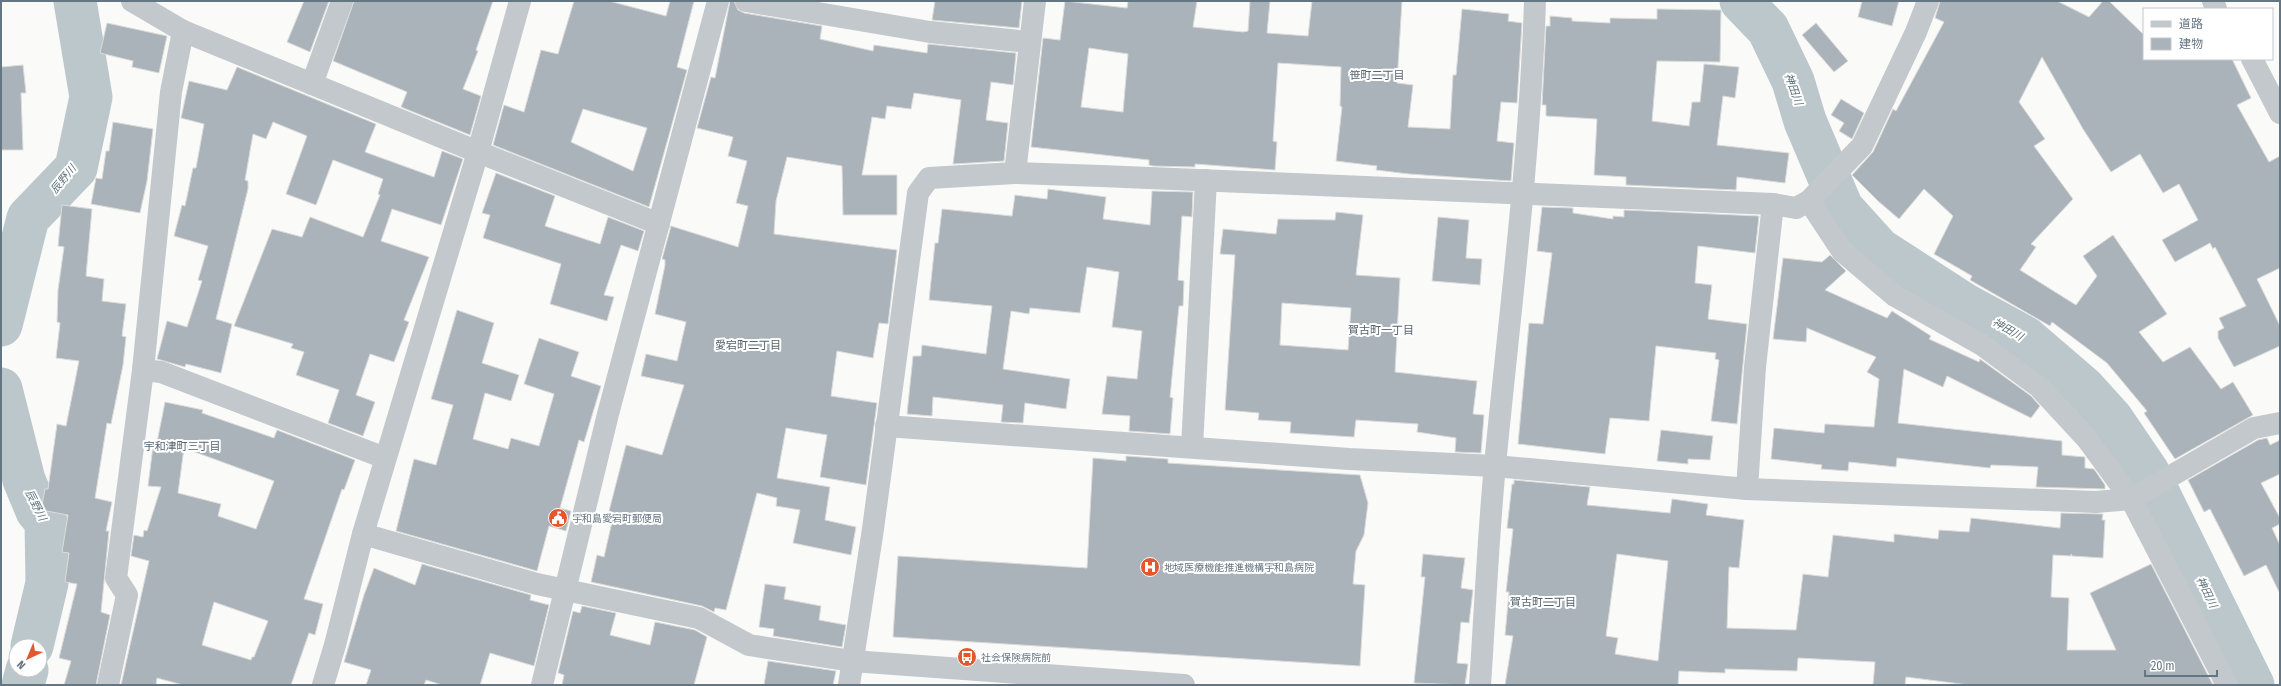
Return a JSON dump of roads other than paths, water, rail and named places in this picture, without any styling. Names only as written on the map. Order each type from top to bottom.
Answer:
[{"type":"street","points":[[132,1],[183,31],[478,152],[659,224]]},
{"type":"street","points":[[312,84],[342,1]]},
{"type":"street","points":[[322,685],[335,645],[363,534],[478,152],[520,1]]},
{"type":"street","points":[[542,685],[608,414],[718,1]]},
{"type":"street","points":[[746,1],[930,32],[1030,42]]},
{"type":"street","points":[[1014,173],[1035,1]]},
{"type":"street","points":[[1480,685],[1495,466],[1524,193],[1532,92],[1535,1]]},
{"type":"street","points":[[849,685],[918,193],[929,178],[1014,173],[1773,204],[1796,208],[1813,197],[1862,146],[1916,32],[1928,1]]},
{"type":"street","points":[[108,685],[126,596],[116,578],[143,370],[171,92],[183,31]]},
{"type":"street","points":[[2253,60],[2280,113]]},
{"type":"street","points":[[1192,447],[1206,180]]},
{"type":"street","points":[[1813,197],[1842,252],[1896,296],[1982,345],[2039,387],[2137,496],[2227,685]]},
{"type":"street","points":[[1747,489],[1755,366],[1773,204]]},
{"type":"street","points":[[143,370],[160,372],[386,458]]},
{"type":"street","points":[[886,426],[1349,459],[1495,466],[1747,489],[2096,502],[2137,496],[2254,428],[2280,423]]},
{"type":"street","points":[[363,534],[537,584],[699,618],[750,645],[852,661],[1184,685]]},
{"type":"waterway","name":"辰野川","points":[[1,325],[28,218],[76,168],[91,97],[75,1]]},
{"type":"waterway","name":"神田川","points":[[1741,1],[1768,29],[1793,81],[1805,121],[1842,208],[1879,249],[1964,304],[2026,338],[2083,387],[2112,419],[2148,472],[2253,685]]},
{"type":"waterway","name":"辰野川","points":[[1,389],[24,480],[37,511],[46,522],[47,583],[34,638]]},
{"type":"waterway","name":"辰野川","points":[[23,685],[25,678]]},
{"type":"place","name":"宇和島愛宕町郵便局","points":[[558,518]]},
{"type":"place","name":"地域医療機能推進機構宇和島病院","points":[[1150,567]]},
{"type":"place","name":"社会保険病院前","points":[[967,657]]},
{"type":"district","name":"笹町二丁目","points":[[1377,75]]},
{"type":"district","name":"賀古町一丁目","points":[[1381,330]]},
{"type":"district","name":"愛宕町二丁目","points":[[748,345]]},
{"type":"district","name":"宇和津町三丁目","points":[[182,446]]},
{"type":"district","name":"賀古町二丁目","points":[[1543,602]]}]
